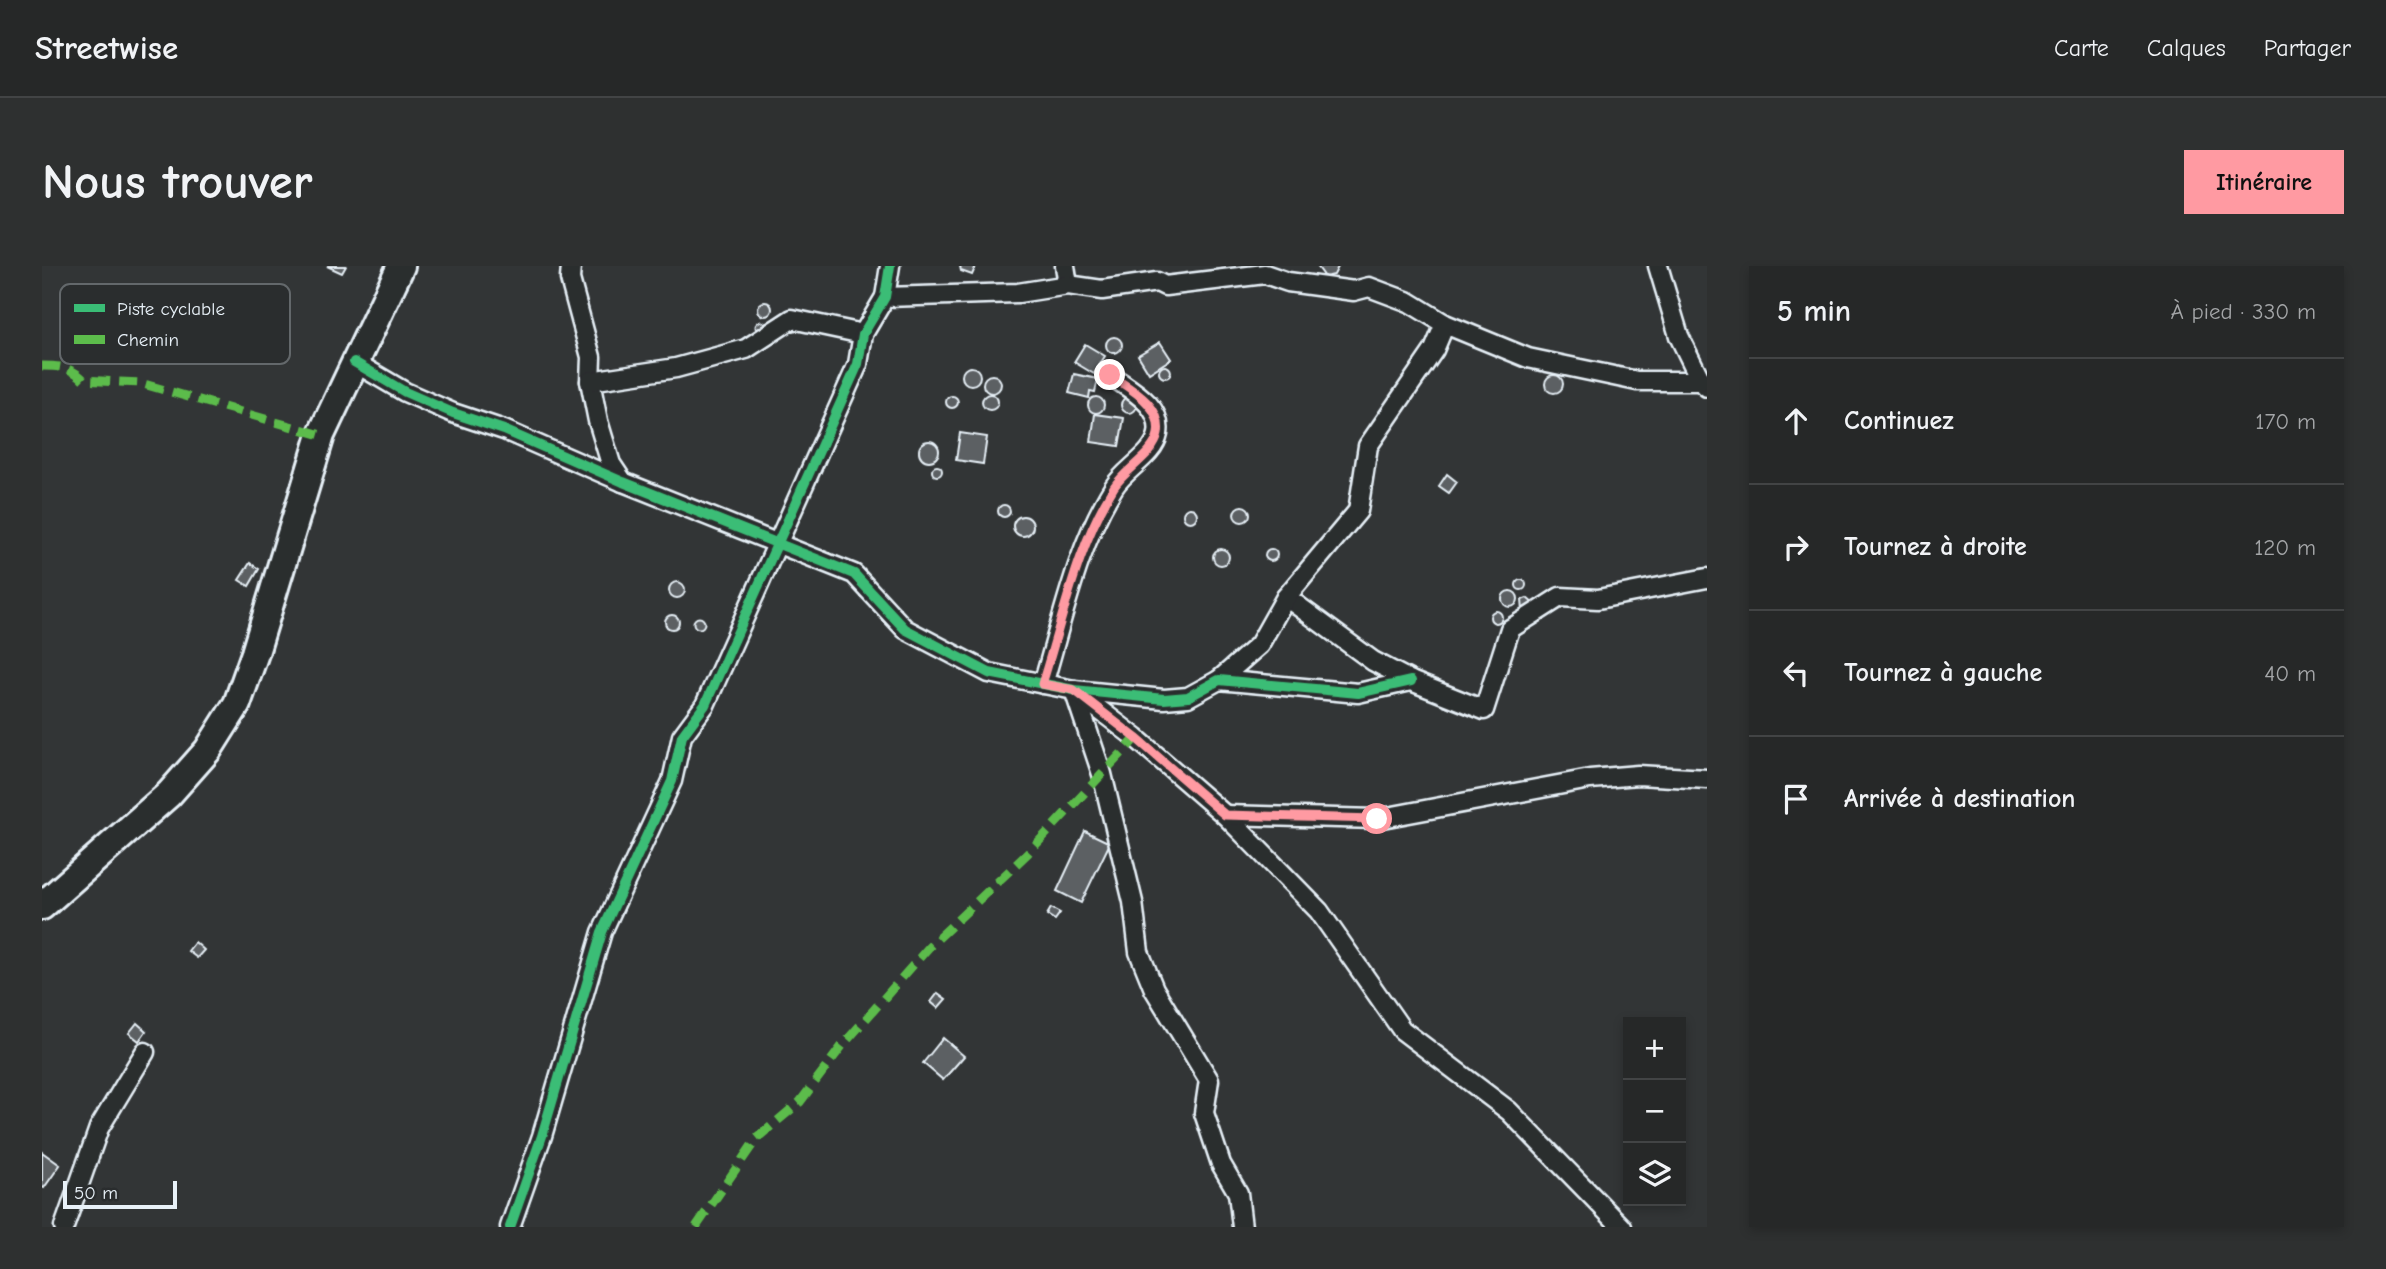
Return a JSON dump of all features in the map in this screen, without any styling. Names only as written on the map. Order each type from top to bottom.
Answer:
[{"type":"main road","points":[[42,906],[169,794],[208,750],[237,704],[321,435],[401,266]]},
{"type":"street","points":[[570,266],[570,279],[591,357],[590,381],[611,464],[623,482]]},
{"type":"street","points":[[510,1227],[542,1136],[602,932],[672,781],[682,736],[705,705],[858,364],[863,334],[886,297],[890,266]]},
{"type":"street","points":[[1065,266],[1068,285]]},
{"type":"street","points":[[1658,266],[1679,336],[1704,384]]},
{"type":"street","points":[[886,297],[1018,293],[1068,285],[1102,290],[1157,282],[1165,286],[1265,274],[1288,282],[1354,291],[1369,287],[1409,302],[1445,324],[1528,358],[1637,381],[1704,384]]},
{"type":"street","points":[[590,381],[676,368],[746,349],[792,320],[863,334]]},
{"type":"street","points":[[354,362],[405,392],[453,413],[504,430],[623,482],[853,575],[905,629],[989,673],[1074,690],[1164,699],[1188,697],[1219,680],[1259,645],[1286,597],[1358,511],[1368,446],[1434,350],[1445,324]]},
{"type":"street","points":[[1042,684],[1086,542],[1099,510],[1117,482],[1146,453],[1158,436],[1157,416],[1148,403],[1110,375]]},
{"type":"street","points":[[1286,597],[1373,661],[1411,681],[1484,710],[1510,629],[1560,597],[1598,600],[1707,578]]},
{"type":"street","points":[[1219,680],[1358,692],[1411,681]]},
{"type":"street","points":[[1074,690],[1136,738],[1225,815],[1319,911],[1402,1030],[1509,1111],[1622,1227]]},
{"type":"street","points":[[1074,690],[1102,775],[1133,902],[1139,952],[1154,989],[1209,1080],[1204,1113],[1221,1164],[1238,1193],[1242,1227]]},
{"type":"street","points":[[1225,815],[1377,819],[1590,779],[1638,775],[1707,779]]},
{"type":"street","points":[[64,1227],[99,1128],[145,1052]]},
{"type":"building","points":[[327,266],[346,266],[342,273]]},
{"type":"building","points":[[960,266],[976,266],[972,275],[961,271]]},
{"type":"building","points":[[1317,266],[1338,267],[1334,275],[1325,277]]},
{"type":"building","points":[[765,302],[770,304],[770,314],[765,316],[760,314],[758,309],[760,304]]},
{"type":"building","points":[[761,322],[765,323],[765,331],[761,332],[757,331],[756,327],[757,323]]},
{"type":"building","points":[[1114,337],[1120,339],[1120,351],[1114,353],[1108,351],[1106,345],[1108,339]]},
{"type":"building","points":[[1160,342],[1171,359],[1149,373],[1138,355]]},
{"type":"building","points":[[1085,344],[1105,356],[1094,374],[1074,362]]},
{"type":"building","points":[[1165,366],[1171,372],[1165,378],[1159,372]]},
{"type":"building","points":[[971,367],[977,370],[980,376],[977,382],[971,385],[965,382],[962,376],[965,370]]},
{"type":"building","points":[[1074,374],[1098,379],[1095,392],[1090,391],[1089,398],[1069,393]]},
{"type":"building","points":[[992,375],[999,377],[999,391],[992,393],[985,391],[983,384],[985,377]]},
{"type":"building","points":[[1554,375],[1560,378],[1563,384],[1560,390],[1554,393],[1548,390],[1545,384],[1548,378]]},
{"type":"building","points":[[990,394],[996,396],[996,408],[990,410],[984,408],[982,402],[984,396]]},
{"type":"building","points":[[952,396],[958,402],[952,408],[946,402]]},
{"type":"building","points":[[1093,397],[1099,397],[1104,405],[1102,411],[1093,413],[1088,408],[1088,402]]},
{"type":"building","points":[[1129,397],[1137,405],[1129,413],[1121,405]]},
{"type":"building","points":[[1095,414],[1124,418],[1119,446],[1091,442]]},
{"type":"building","points":[[960,433],[987,437],[983,464],[956,460]]},
{"type":"building","points":[[929,441],[936,444],[939,451],[936,458],[929,461],[922,458],[919,451],[922,444]]},
{"type":"building","points":[[937,466],[941,467],[941,475],[937,476],[933,475],[932,471],[933,467]]},
{"type":"building","points":[[1447,474],[1457,482],[1449,493],[1439,486]]},
{"type":"building","points":[[999,506],[1009,506],[1009,516],[999,516]]},
{"type":"building","points":[[1239,506],[1245,506],[1250,514],[1248,520],[1239,522],[1234,517],[1234,511]]},
{"type":"building","points":[[1190,508],[1195,510],[1195,520],[1190,522],[1185,520],[1183,515],[1185,510]]},
{"type":"building","points":[[1023,516],[1030,519],[1033,526],[1030,533],[1023,536],[1016,533],[1013,526],[1016,519]]},
{"type":"building","points":[[1221,549],[1229,557],[1221,565],[1213,557]]},
{"type":"building","points":[[1271,549],[1277,555],[1271,561],[1265,555]]},
{"type":"building","points":[[250,563],[259,569],[249,586],[239,580]]},
{"type":"building","points":[[1521,580],[1526,585],[1521,590],[1516,585]]},
{"type":"building","points":[[674,582],[680,582],[685,590],[683,596],[674,598],[669,593],[669,587]]},
{"type":"building","points":[[1507,591],[1513,591],[1518,599],[1516,605],[1507,607],[1502,602],[1502,596]]},
{"type":"building","points":[[1527,598],[1535,605],[1523,611],[1522,600]]},
{"type":"building","points":[[1491,612],[1501,612],[1501,622],[1491,622]]},
{"type":"building","points":[[669,615],[675,615],[679,622],[675,629],[669,629],[665,625],[665,619]]},
{"type":"building","points":[[699,617],[705,623],[699,629],[693,623]]},
{"type":"building","points":[[1085,831],[1110,843],[1081,903],[1057,891]]},
{"type":"building","points":[[1051,908],[1060,913],[1055,920],[1047,915]]},
{"type":"building","points":[[195,942],[204,950],[197,958],[188,951]]},
{"type":"building","points":[[938,993],[946,999],[938,1008],[931,1002]]},
{"type":"building","points":[[137,1023],[146,1031],[139,1041],[129,1033]]},
{"type":"building","points":[[943,1038],[964,1056],[943,1080],[923,1063]]},
{"type":"building","points":[[42,1152],[60,1165],[44,1188],[42,1187]]},
{"type":"marked path","points":[[42,366],[65,368],[84,380],[140,383],[321,435]]},
{"type":"marked path","points":[[696,1227],[757,1138],[800,1102],[842,1046],[929,947],[1028,853],[1136,738]]},
{"type":"cycle path","points":[[510,1227],[542,1136],[602,932],[672,781],[682,736],[705,705],[858,364],[863,334],[885,297],[890,266]]},
{"type":"cycle path","points":[[354,362],[405,392],[453,413],[504,430],[623,482],[854,574],[905,629],[989,673],[1074,690],[1164,699],[1188,697],[1219,680],[1358,693],[1411,681]]},
{"type":"route","points":[[1110,375],[1148,403],[1157,416],[1158,436],[1146,453],[1117,482],[1099,510],[1086,542],[1042,684],[1074,690],[1136,738],[1225,815],[1377,819]]}]
